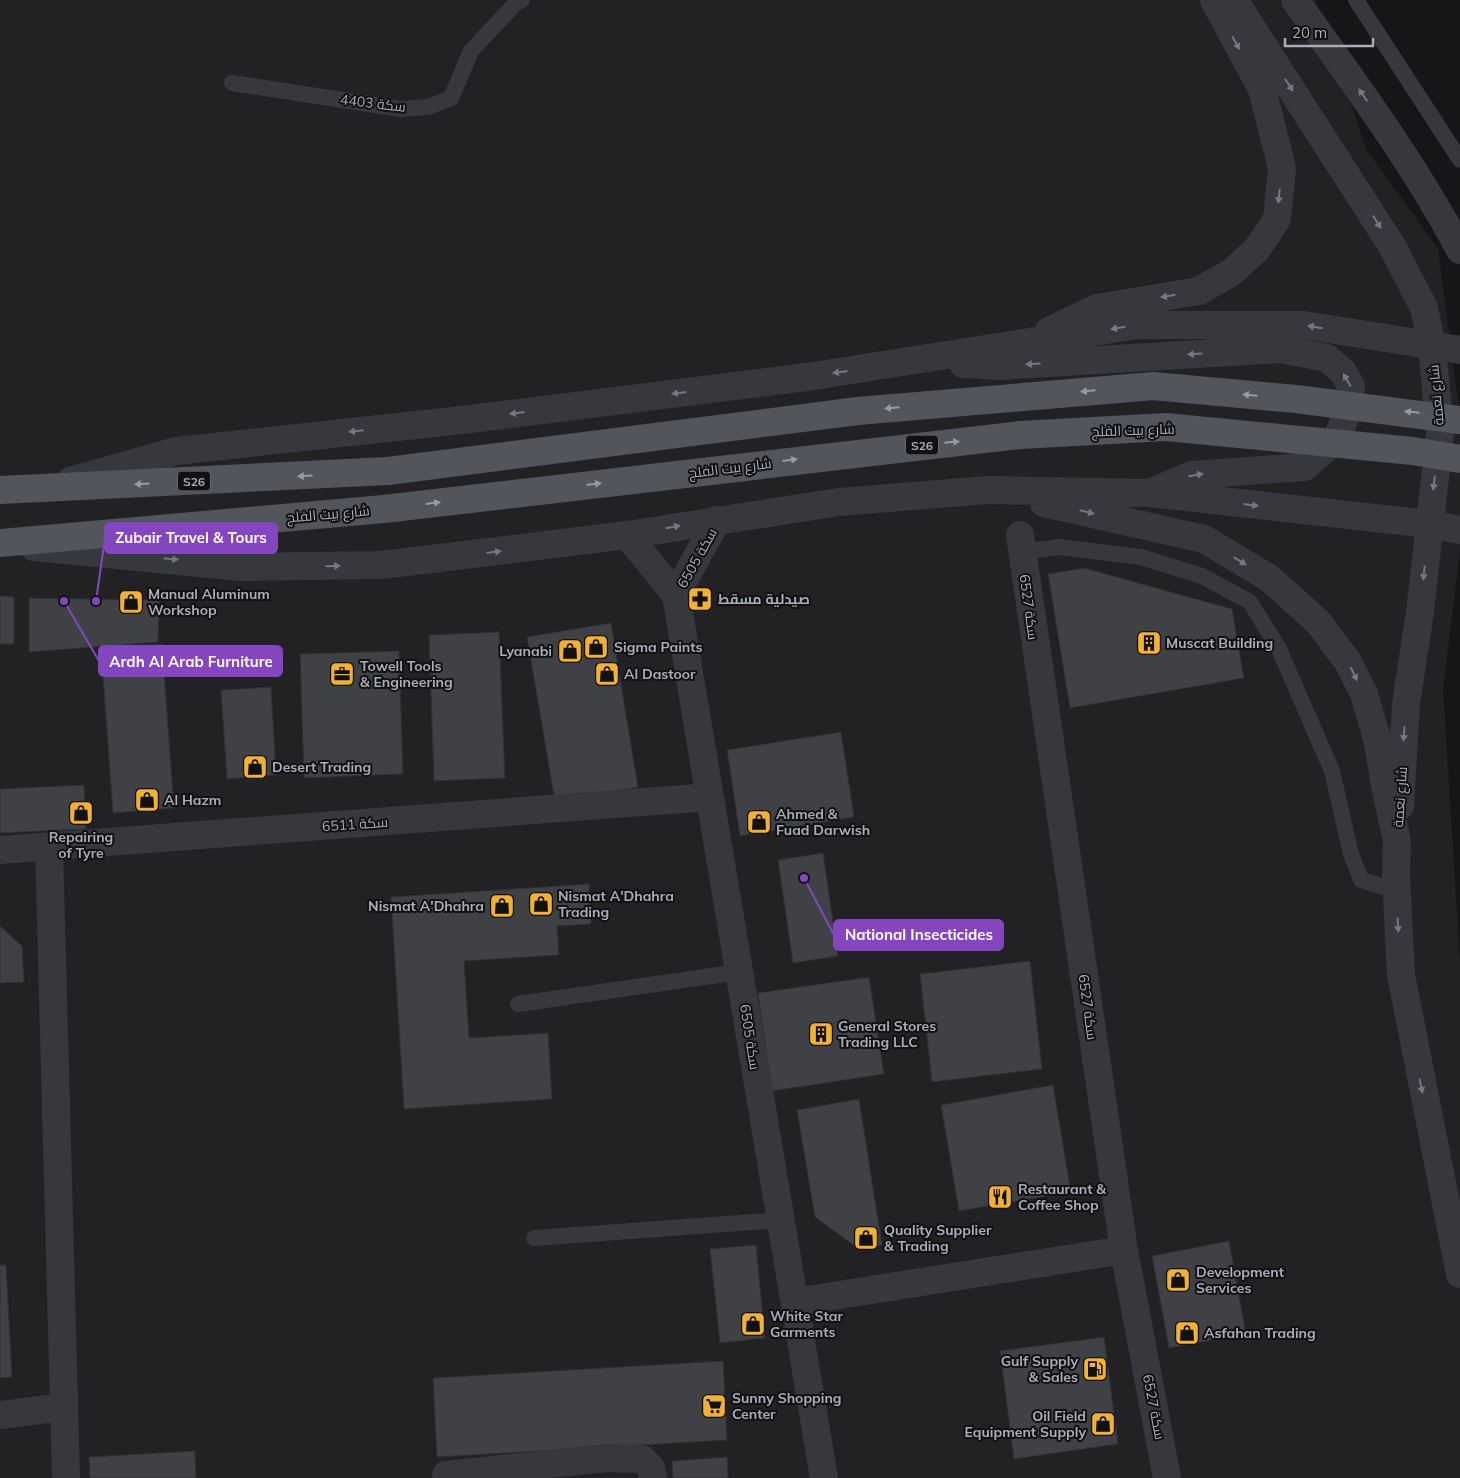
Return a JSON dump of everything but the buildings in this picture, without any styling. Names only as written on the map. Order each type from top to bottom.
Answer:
[{"type":"main road","name":"S26","points":[[0,490],[388,472],[858,410],[1154,386],[1296,399],[1460,420]]},
{"type":"main road","name":"شارع بيت الفلج","points":[[0,544],[384,509],[1020,435],[1166,427],[1413,451],[1460,459]]},
{"type":"street","points":[[1026,342],[1097,308],[1199,292],[1232,272],[1258,249],[1277,219],[1282,168],[1262,89],[1214,0]]},
{"type":"street","name":"شارع نعمة","points":[[1234,0],[1392,246],[1424,308],[1432,347],[1440,433],[1420,612],[1406,704],[1397,842]]},
{"type":"street","points":[[1295,0],[1391,135],[1429,193],[1460,250]]},
{"type":"street","points":[[1391,135],[1460,208]]},
{"type":"street","points":[[40,489],[176,452],[481,418],[807,377],[1138,325],[1304,325],[1460,350]]},
{"type":"street","points":[[911,362],[999,366],[1280,349],[1327,358],[1343,372],[1351,386],[1349,408],[1337,438],[1305,467],[1192,475],[1150,492]]},
{"type":"street","points":[[0,544],[240,567],[382,565],[627,535],[839,502],[988,490],[1150,492],[1429,524],[1460,530]]},
{"type":"street","points":[[988,490],[1204,539],[1269,578],[1318,622],[1352,670],[1364,694],[1378,742],[1397,842],[1401,975],[1460,1274]]},
{"type":"street","name":"سكة 6505","points":[[676,595],[717,520]]},
{"type":"street","name":"سكة 6505","points":[[627,535],[676,595],[824,1478]]},
{"type":"street","name":"سكة 6527","points":[[1021,544],[1124,1250],[1167,1478]]},
{"type":"street","name":"سكة 6511","points":[[0,850],[710,797]]},
{"type":"street","points":[[49,847],[66,1478]]},
{"type":"street","points":[[794,1302],[1124,1250]]},
{"type":"street","points":[[0,1415],[63,1407]]},
{"type":"street","points":[[446,1475],[512,1473],[606,1458],[642,1459],[651,1468],[653,1478]]},
{"type":"lane","name":"سكة 4403","points":[[232,83],[401,109],[428,107],[451,98],[471,51],[516,3],[522,0]]},
{"type":"lane","points":[[1356,0],[1460,160]]},
{"type":"lane","points":[[1021,544],[1141,557],[1202,576],[1250,602],[1279,649],[1332,772],[1351,854],[1361,880],[1397,891]]},
{"type":"lane","points":[[518,1004],[739,972]]},
{"type":"lane","points":[[534,1238],[780,1220]]},
{"type":"shaded area","points":[[0,0],[1316,0],[1366,149],[1438,249],[1460,417],[1460,551],[1443,689],[1460,961],[1460,1478],[0,1478]]},
{"type":"place","name":"صيدلية مسقط","points":[[700,599]]},
{"type":"place","name":"Ardh Al Arab Furniture","points":[[64,601]]},
{"type":"place","name":"Zubair Travel & Tours","points":[[96,601]]},
{"type":"place","name":"Manual Aluminum Workshop","points":[[131,602]]},
{"type":"place","name":"Muscat Building","points":[[1149,643]]},
{"type":"place","name":"Sigma Paints","points":[[596,647]]},
{"type":"place","name":"Lyanabi","points":[[570,651]]},
{"type":"place","name":"Towell Tools & Engineering","points":[[342,674]]},
{"type":"place","name":"Al Dastoor","points":[[607,674]]},
{"type":"place","name":"Desert Trading","points":[[255,767]]},
{"type":"place","name":"Al Hazm","points":[[147,800]]},
{"type":"place","name":"Repairing of Tyre","points":[[81,813]]},
{"type":"place","name":"Ahmed & Fuad Darwish","points":[[759,822]]},
{"type":"place","name":"National Insecticides","points":[[804,878]]},
{"type":"place","name":"Nismat A'Dhahra Trading","points":[[541,904]]},
{"type":"place","name":"Nismat A'Dhahra","points":[[502,906]]},
{"type":"place","name":"General Stores Trading LLC","points":[[821,1034]]},
{"type":"place","name":"Restaurant & Coffee Shop","points":[[1000,1197]]},
{"type":"place","name":"Quality Supplier & Trading","points":[[866,1238]]},
{"type":"place","name":"Development Services","points":[[1178,1280]]},
{"type":"place","name":"White Star Garments","points":[[753,1324]]},
{"type":"place","name":"Asfahan Trading","points":[[1187,1333]]},
{"type":"place","name":"Gulf Supply & Sales","points":[[1095,1369]]},
{"type":"place","name":"Sunny Shopping Center","points":[[714,1406]]},
{"type":"place","name":"Oil Field Equipment Supply","points":[[1103,1424]]}]
